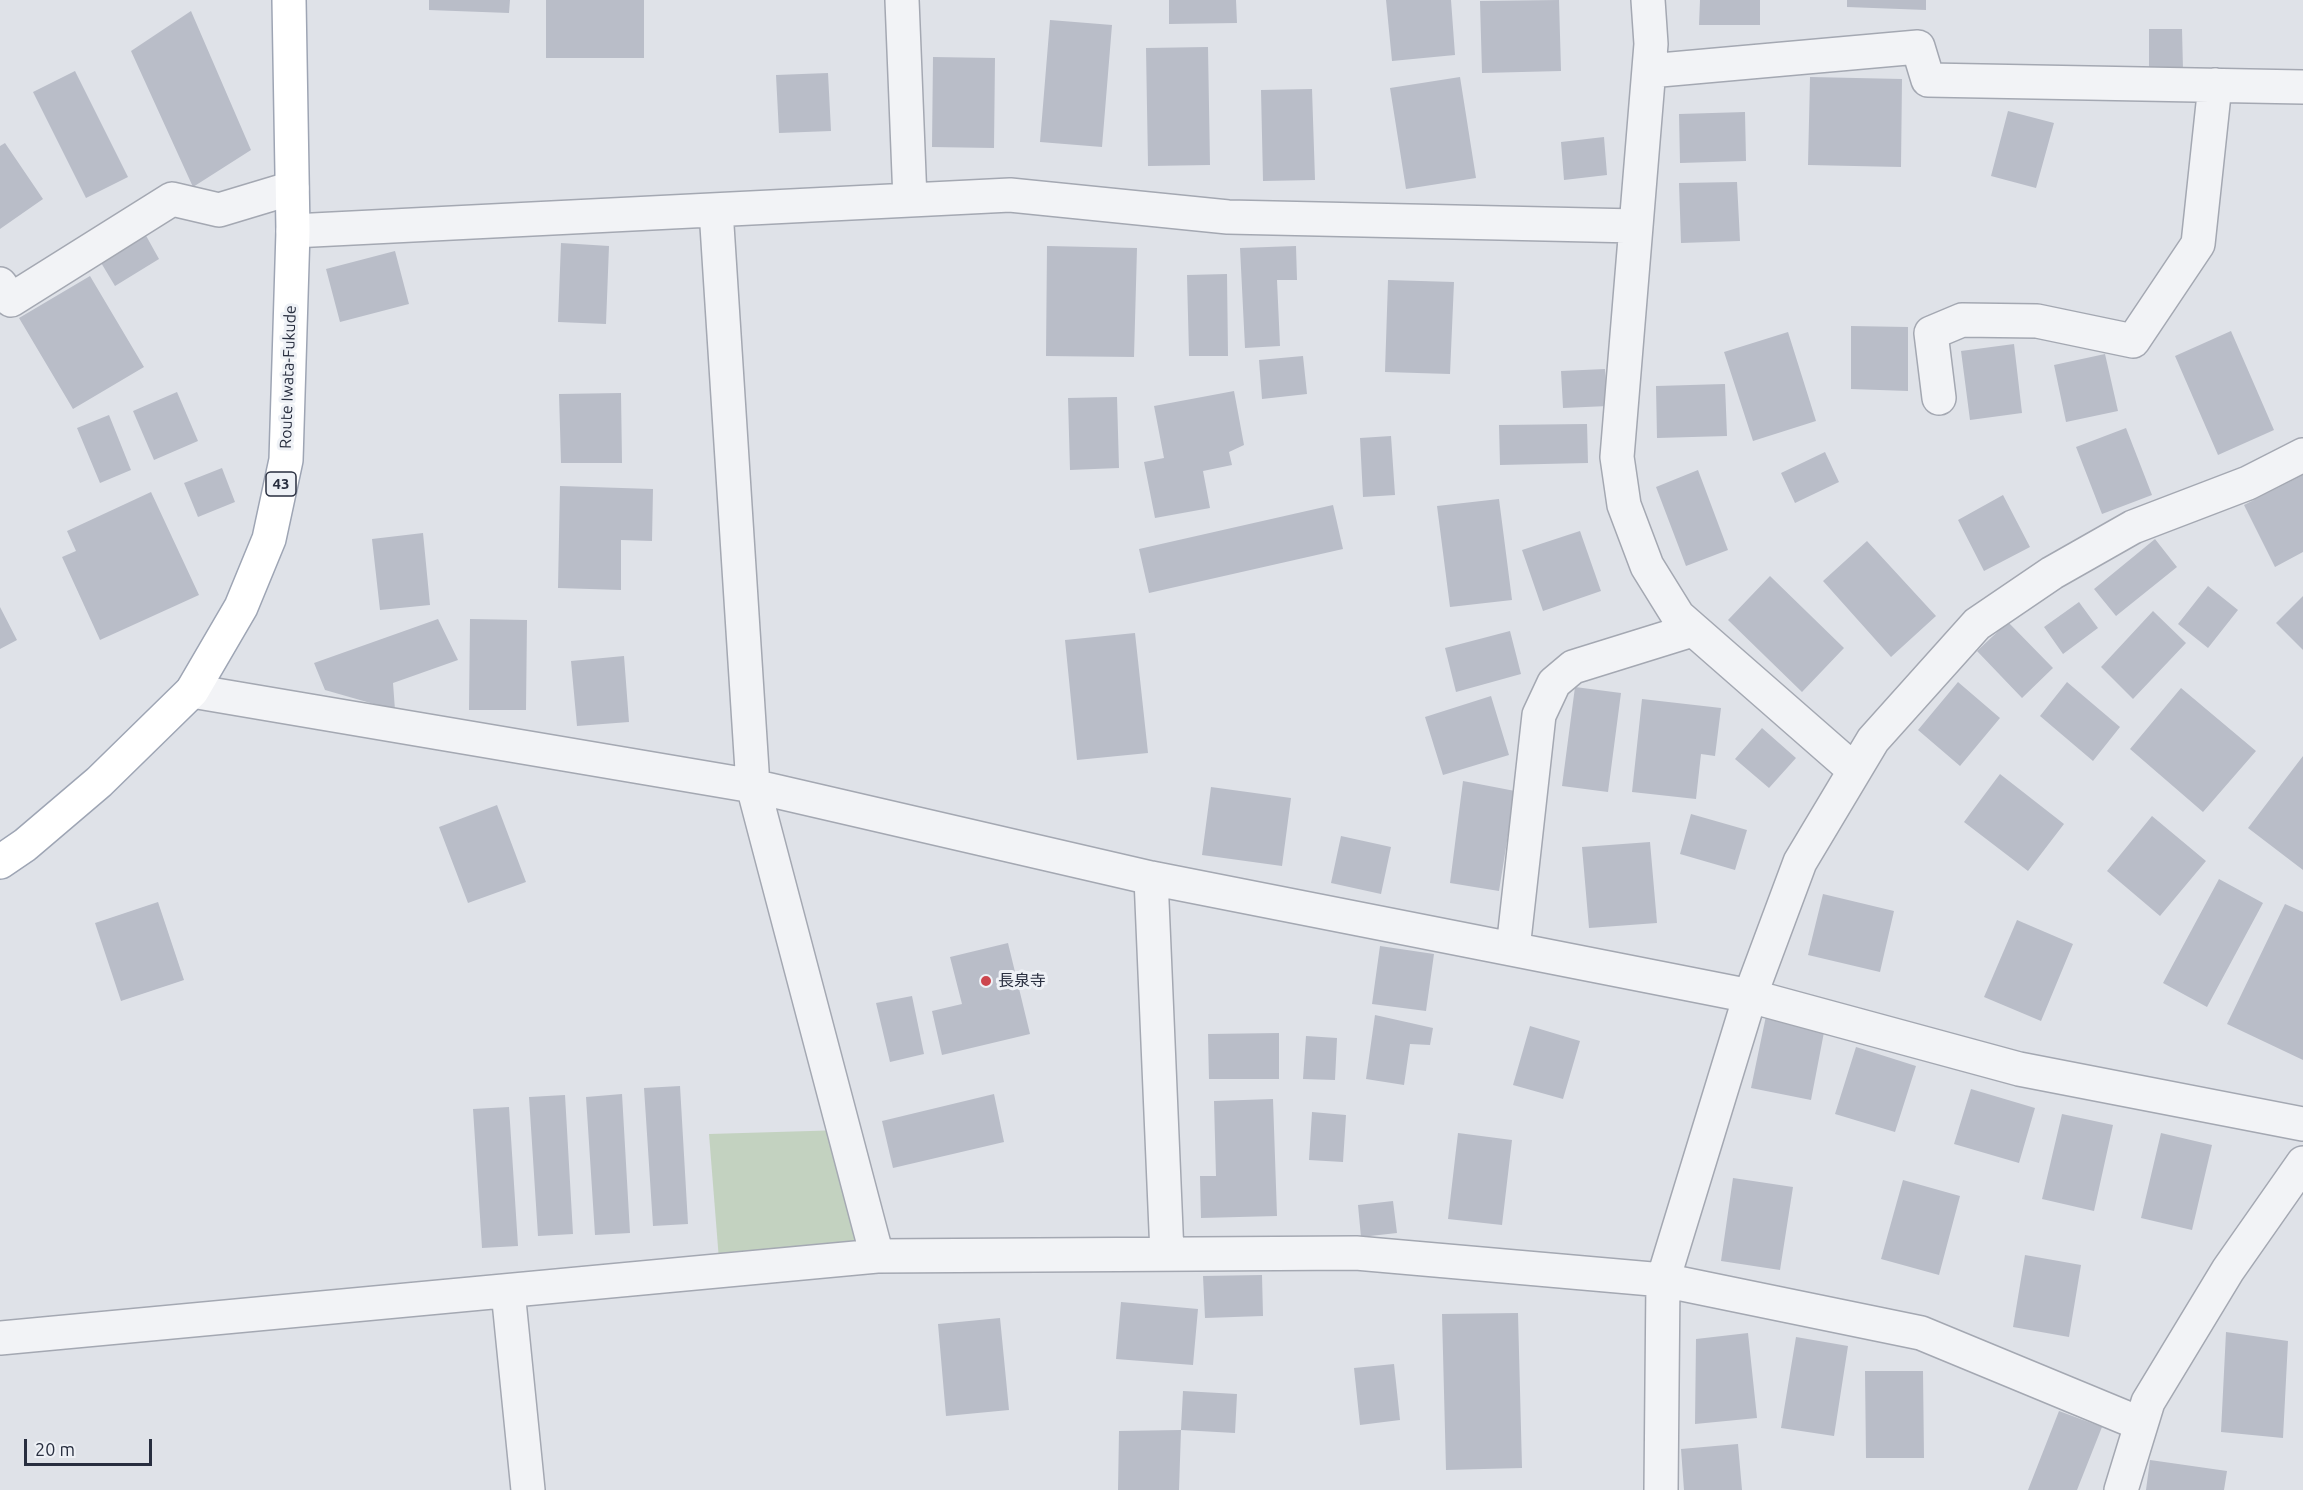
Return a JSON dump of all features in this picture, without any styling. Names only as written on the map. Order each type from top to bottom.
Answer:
[{"type":"main road","name":"Route Iwata-Fukude","points":[[0,862],[25,845],[99,782],[192,691],[241,607],[271,528],[286,460],[293,231],[289,0]]},
{"type":"street","points":[[902,0],[910,200]]},
{"type":"street","points":[[1648,0],[1651,44],[1617,457],[1624,506],[1647,566],[1678,616],[1854,770]]},
{"type":"street","points":[[1648,71],[1918,47],[1928,80],[2303,87]]},
{"type":"street","points":[[1939,398],[1931,333],[1962,320],[2037,321],[2133,341],[2198,244],[2214,85]]},
{"type":"street","points":[[0,284],[11,300],[172,199],[219,210],[292,188]]},
{"type":"street","points":[[293,231],[1010,195],[1228,218],[1636,226]]},
{"type":"street","points":[[716,210],[753,786],[877,1256]]},
{"type":"street","points":[[1661,1490],[1663,1280],[1750,996],[1800,862],[1854,770],[1873,740],[1977,624],[2052,573],[2133,527],[2248,483],[2303,455]]},
{"type":"street","points":[[1513,949],[1539,715],[1554,682],[1573,667],[1692,630]]},
{"type":"street","points":[[192,691],[753,786],[1150,878],[1750,996],[2019,1069],[2303,1124]]},
{"type":"street","points":[[1150,878],[1167,1254]]},
{"type":"street","points":[[2121,1490],[2148,1402],[2229,1270],[2303,1163]]},
{"type":"street","points":[[0,1338],[877,1256],[1356,1253],[1663,1280],[1921,1333],[2141,1424]]},
{"type":"street","points":[[508,1291],[528,1490]]},
{"type":"green space","points":[[844,1130],[877,1256],[719,1260],[709,1134]]},
{"type":"building","points":[[429,0],[510,0],[509,13],[429,10]]},
{"type":"building","points":[[546,0],[644,0],[644,58],[546,58]]},
{"type":"building","points":[[1169,0],[1236,0],[1237,23],[1169,24]]},
{"type":"building","points":[[1386,0],[1451,0],[1455,55],[1392,61]]},
{"type":"building","points":[[1559,0],[1561,71],[1482,73],[1480,1]]},
{"type":"building","points":[[1700,0],[1760,0],[1760,25],[1699,25]]},
{"type":"building","points":[[1847,0],[1926,0],[1926,10],[1847,7]]},
{"type":"building","points":[[191,11],[251,150],[193,187],[131,51]]},
{"type":"building","points":[[1050,20],[1112,25],[1102,147],[1040,142]]},
{"type":"building","points":[[2149,29],[2182,29],[2183,70],[2149,70]]},
{"type":"building","points":[[1208,47],[1210,165],[1148,166],[1146,48]]},
{"type":"building","points":[[933,57],[995,58],[994,148],[932,147]]},
{"type":"building","points":[[75,71],[128,177],[86,198],[33,92]]},
{"type":"building","points":[[828,73],[831,131],[779,133],[776,75]]},
{"type":"building","points":[[1460,77],[1476,178],[1406,189],[1390,88]]},
{"type":"building","points":[[1810,77],[1902,79],[1901,167],[1808,165]]},
{"type":"building","points":[[1312,89],[1315,180],[1263,181],[1261,90]]},
{"type":"building","points":[[2008,111],[2054,123],[2036,188],[1991,176]]},
{"type":"building","points":[[1745,112],[1746,161],[1680,163],[1679,114]]},
{"type":"building","points":[[1604,137],[1607,175],[1564,180],[1561,142]]},
{"type":"building","points":[[5,143],[43,199],[0,229],[0,146]]},
{"type":"building","points":[[1737,182],[1740,241],[1681,243],[1679,183]]},
{"type":"building","points":[[144,232],[159,259],[115,286],[100,261]]},
{"type":"building","points":[[561,243],[609,246],[606,324],[558,322]]},
{"type":"building","points":[[1047,246],[1137,248],[1134,357],[1046,356]]},
{"type":"building","points":[[1296,246],[1297,280],[1277,280],[1280,346],[1245,348],[1240,248]]},
{"type":"building","points":[[395,251],[409,304],[340,322],[326,269]]},
{"type":"building","points":[[1227,274],[1228,356],[1189,356],[1187,275]]},
{"type":"building","points":[[90,276],[144,367],[73,409],[19,318]]},
{"type":"building","points":[[1388,280],[1454,282],[1450,374],[1385,372]]},
{"type":"building","points":[[1851,326],[1908,327],[1908,391],[1851,389]]},
{"type":"building","points":[[2231,331],[2274,430],[2218,455],[2175,356]]},
{"type":"building","points":[[1788,332],[1816,421],[1753,441],[1724,352]]},
{"type":"building","points":[[2014,344],[2022,413],[1970,420],[1961,351]]},
{"type":"building","points":[[2105,354],[2118,411],[2066,422],[2054,365]]},
{"type":"building","points":[[1303,356],[1307,394],[1262,399],[1259,360]]},
{"type":"building","points":[[1605,369],[1608,406],[1563,408],[1561,371]]},
{"type":"building","points":[[1725,384],[1727,436],[1657,438],[1656,386]]},
{"type":"building","points":[[1234,391],[1244,445],[1229,452],[1232,465],[1203,471],[1210,508],[1155,518],[1144,462],[1164,458],[1154,406]]},
{"type":"building","points":[[177,392],[198,441],[154,460],[133,411]]},
{"type":"building","points":[[621,393],[622,463],[561,463],[559,394]]},
{"type":"building","points":[[1117,397],[1119,468],[1070,470],[1068,398]]},
{"type":"building","points":[[109,415],[131,470],[100,483],[77,428]]},
{"type":"building","points":[[1587,424],[1588,463],[1500,465],[1499,425]]},
{"type":"building","points":[[2126,428],[2152,495],[2102,514],[2076,447]]},
{"type":"building","points":[[1391,436],[1395,495],[1363,497],[1360,438]]},
{"type":"building","points":[[1825,452],[1839,482],[1795,503],[1781,473]]},
{"type":"building","points":[[222,468],[235,502],[198,517],[184,483]]},
{"type":"building","points":[[1698,470],[1728,550],[1686,566],[1656,487]]},
{"type":"building","points":[[2303,475],[2303,552],[2275,567],[2244,505]]},
{"type":"building","points":[[560,486],[653,489],[652,541],[621,540],[621,590],[558,588]]},
{"type":"building","points":[[151,492],[199,595],[100,640],[62,557],[76,551],[67,531]]},
{"type":"building","points":[[2003,495],[2030,547],[1984,571],[1958,520]]},
{"type":"building","points":[[1499,499],[1512,600],[1450,607],[1437,506]]},
{"type":"building","points":[[1333,505],[1343,549],[1149,593],[1139,549]]},
{"type":"building","points":[[1580,531],[1601,591],[1543,611],[1522,550]]},
{"type":"building","points":[[423,533],[430,605],[380,610],[372,539]]},
{"type":"building","points":[[2155,539],[2177,567],[2116,616],[2094,589]]},
{"type":"building","points":[[1867,541],[1936,616],[1891,657],[1823,581]]},
{"type":"building","points":[[1770,576],[1844,648],[1802,692],[1728,620]]},
{"type":"building","points":[[2208,586],[2238,610],[2208,648],[2178,624]]},
{"type":"building","points":[[2303,596],[2303,650],[2276,623]]},
{"type":"building","points":[[2079,602],[2098,628],[2063,654],[2044,627]]},
{"type":"building","points":[[0,607],[17,640],[0,649]]},
{"type":"building","points":[[2153,611],[2186,643],[2133,699],[2101,667]]},
{"type":"building","points":[[438,619],[458,660],[393,683],[395,710],[325,690],[314,663]]},
{"type":"building","points":[[470,619],[527,620],[526,710],[469,710]]},
{"type":"building","points":[[2008,622],[2053,668],[2022,698],[1977,651]]},
{"type":"building","points":[[1510,631],[1521,674],[1456,692],[1445,648]]},
{"type":"building","points":[[1135,633],[1148,753],[1077,760],[1065,640]]},
{"type":"building","points":[[624,656],[629,722],[577,726],[571,661]]},
{"type":"building","points":[[1958,682],[2000,718],[1960,766],[1918,730]]},
{"type":"building","points":[[2067,682],[2120,727],[2093,761],[2040,716]]},
{"type":"building","points":[[1575,687],[1621,693],[1608,792],[1562,786]]},
{"type":"building","points":[[2181,688],[2256,751],[2203,812],[2130,749]]},
{"type":"building","points":[[1491,696],[1509,755],[1443,775],[1425,717]]},
{"type":"building","points":[[1642,699],[1721,708],[1715,756],[1701,754],[1696,799],[1632,792]]},
{"type":"building","points":[[1762,728],[1796,758],[1769,788],[1735,759]]},
{"type":"building","points":[[2303,756],[2303,870],[2248,828]]},
{"type":"building","points":[[2000,774],[2064,824],[2028,871],[1964,822]]},
{"type":"building","points":[[1463,781],[1515,791],[1499,891],[1450,883]]},
{"type":"building","points":[[1211,787],[1291,798],[1282,866],[1202,855]]},
{"type":"building","points":[[497,805],[526,882],[468,903],[439,827]]},
{"type":"building","points":[[1691,814],[1747,830],[1735,870],[1680,854]]},
{"type":"building","points":[[2152,816],[2206,861],[2160,916],[2107,871]]},
{"type":"building","points":[[1341,836],[1391,847],[1381,894],[1331,883]]},
{"type":"building","points":[[1650,842],[1657,923],[1589,928],[1582,847]]},
{"type":"building","points":[[2219,879],[2263,903],[2207,1007],[2163,983]]},
{"type":"building","points":[[1823,894],[1894,911],[1880,972],[1808,955]]},
{"type":"building","points":[[158,902],[184,980],[121,1001],[95,923]]},
{"type":"building","points":[[2285,904],[2303,912],[2303,1060],[2227,1024]]},
{"type":"building","points":[[2017,920],[2073,944],[2041,1021],[1984,997]]},
{"type":"building","name":"長泉寺","points":[[1008,943],[1030,1034],[942,1055],[932,1011],[962,1004],[950,957]]},
{"type":"building","points":[[1380,946],[1434,954],[1426,1011],[1372,1004]]},
{"type":"building","points":[[912,996],[924,1054],[890,1062],[876,1003]]},
{"type":"building","points":[[1375,1015],[1433,1028],[1430,1045],[1410,1044],[1404,1085],[1366,1079]]},
{"type":"building","points":[[1766,1016],[1825,1027],[1811,1100],[1751,1088]]},
{"type":"building","points":[[1530,1026],[1580,1041],[1563,1099],[1513,1085]]},
{"type":"building","points":[[1279,1033],[1279,1079],[1209,1079],[1208,1034]]},
{"type":"building","points":[[1306,1036],[1337,1038],[1335,1080],[1303,1079]]},
{"type":"building","points":[[1856,1047],[1916,1066],[1895,1132],[1835,1114]]},
{"type":"building","points":[[680,1086],[688,1224],[653,1226],[644,1088]]},
{"type":"building","points":[[1971,1089],[2035,1108],[2019,1163],[1954,1144]]},
{"type":"building","points":[[622,1094],[630,1233],[595,1235],[586,1097]]},
{"type":"building","points":[[994,1094],[1004,1142],[893,1168],[882,1121]]},
{"type":"building","points":[[565,1095],[573,1234],[538,1236],[529,1097]]},
{"type":"building","points":[[1273,1099],[1277,1216],[1201,1218],[1200,1176],[1216,1176],[1214,1101]]},
{"type":"building","points":[[509,1107],[518,1246],[482,1248],[473,1109]]},
{"type":"building","points":[[1312,1112],[1346,1115],[1343,1162],[1309,1160]]},
{"type":"building","points":[[2062,1114],[2113,1125],[2094,1211],[2042,1199]]},
{"type":"building","points":[[1458,1133],[1512,1140],[1502,1225],[1448,1219]]},
{"type":"building","points":[[2161,1133],[2212,1145],[2192,1230],[2141,1218]]},
{"type":"building","points":[[1733,1178],[1793,1187],[1780,1270],[1721,1261]]},
{"type":"building","points":[[1903,1180],[1960,1196],[1939,1275],[1881,1259]]},
{"type":"building","points":[[1393,1201],[1397,1233],[1361,1237],[1358,1205]]},
{"type":"building","points":[[2025,1255],[2081,1265],[2069,1337],[2013,1327]]},
{"type":"building","points":[[1262,1275],[1263,1316],[1205,1318],[1203,1276]]},
{"type":"building","points":[[1121,1302],[1198,1309],[1193,1365],[1116,1359]]},
{"type":"building","points":[[1518,1313],[1522,1468],[1446,1470],[1442,1314]]},
{"type":"building","points":[[1000,1318],[1009,1410],[946,1416],[938,1324]]},
{"type":"building","points":[[2226,1332],[2288,1341],[2283,1438],[2221,1432]]},
{"type":"building","points":[[1748,1333],[1757,1418],[1695,1424],[1696,1339]]},
{"type":"building","points":[[1796,1337],[1848,1346],[1834,1436],[1781,1428]]},
{"type":"building","points":[[1394,1364],[1400,1420],[1360,1425],[1354,1368]]},
{"type":"building","points":[[1865,1371],[1923,1371],[1924,1458],[1866,1458]]},
{"type":"building","points":[[1183,1391],[1237,1394],[1235,1433],[1181,1430]]},
{"type":"building","points":[[2059,1411],[2102,1427],[2077,1490],[2028,1490]]},
{"type":"building","points":[[1181,1430],[1179,1490],[1118,1490],[1119,1431]]},
{"type":"building","points":[[1738,1444],[1742,1490],[1684,1490],[1681,1449]]},
{"type":"building","points":[[2150,1460],[2227,1471],[2224,1490],[2146,1490]]},
{"type":"place","name":"長泉寺","points":[[986,981]]}]
